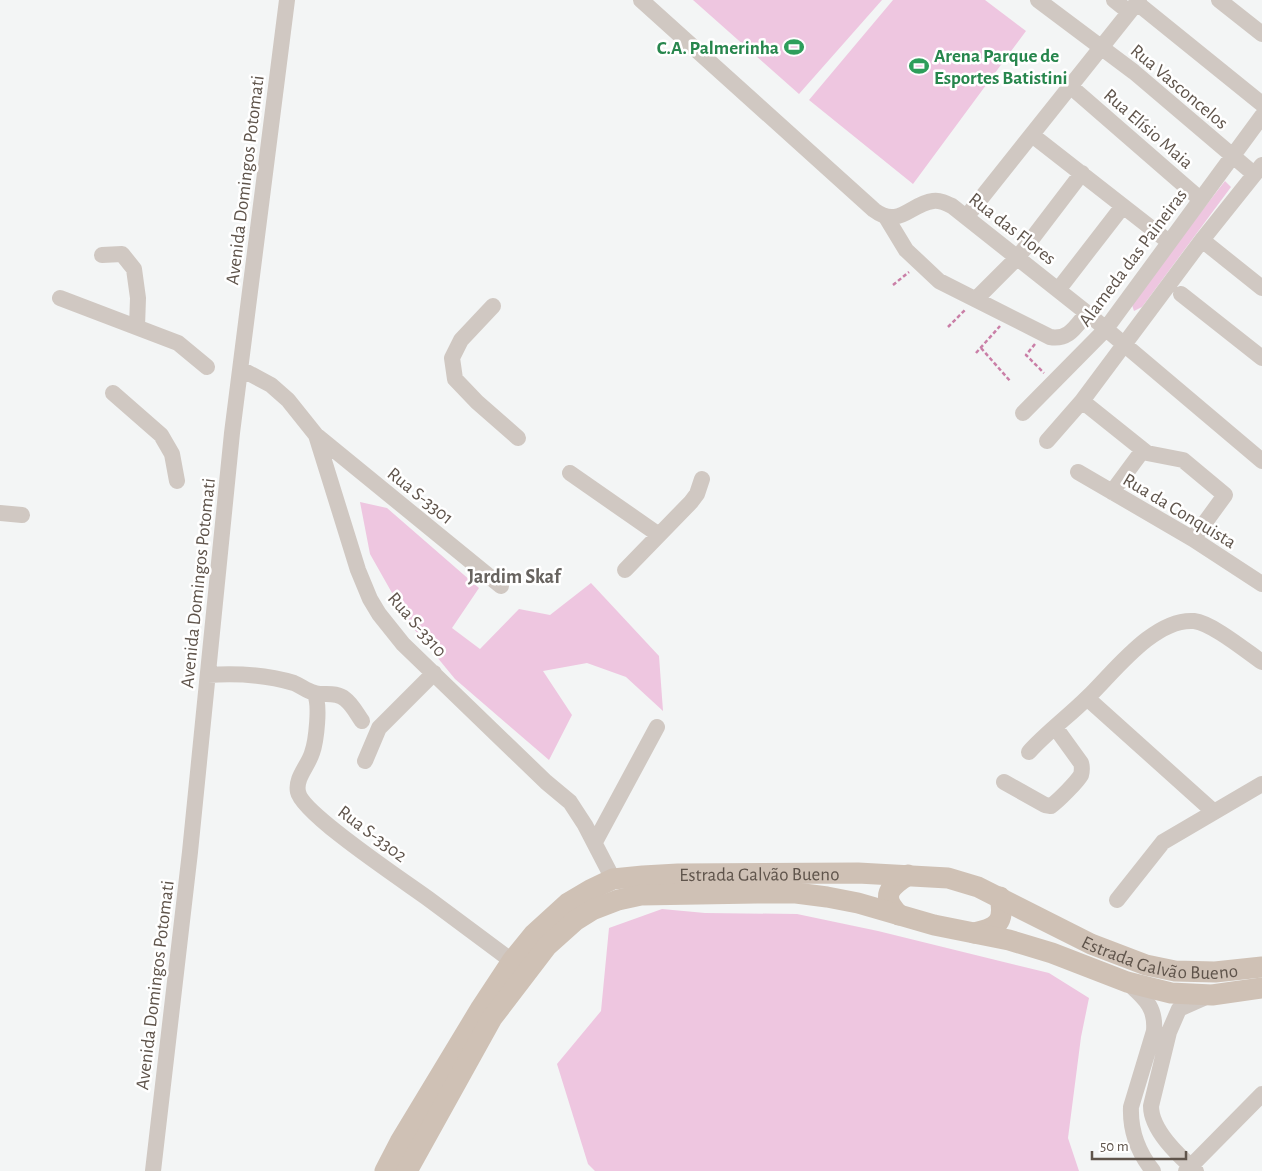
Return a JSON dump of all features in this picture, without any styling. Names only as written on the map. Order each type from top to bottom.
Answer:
[{"type":"main road","name":"Estrada Galvão Bueno","points":[[385,1171],[445,1066],[512,961],[534,934],[568,903],[590,890],[613,880],[678,874],[858,873],[948,878],[978,887],[1090,944],[1146,966],[1175,971],[1215,972],[1262,967]]},
{"type":"main road","points":[[899,916],[892,908],[887,897],[888,892],[892,886],[908,875]]},
{"type":"main road","name":"Estrada Galvão Bueno","points":[[407,1171],[492,1018],[547,946],[576,920],[592,910],[618,900],[641,895],[796,893],[858,903],[934,925],[1009,940],[1052,953],[1127,982],[1171,993],[1212,995],[1262,988]]},
{"type":"main road","points":[[974,933],[988,930],[1000,920],[1002,914],[1000,898]]},
{"type":"street","name":"Avenida Domingos Potomati","points":[[153,1171],[190,852],[232,433],[287,0]]},
{"type":"street","points":[[641,0],[874,210],[886,217],[900,241],[920,264],[939,281],[1044,334],[1057,338],[1069,334],[1086,313]]},
{"type":"street","name":"Rua Vasconcelos","points":[[1038,0],[1134,72],[1232,155],[1258,169]]},
{"type":"street","points":[[1114,0],[1135,5],[1262,104]]},
{"type":"street","points":[[1219,0],[1262,34]]},
{"type":"street","points":[[966,216],[1135,5]]},
{"type":"street","name":"Rua Elísio Maia","points":[[1070,86],[1200,199]]},
{"type":"street","name":"Alameda das Paineiras","points":[[1023,413],[1105,330],[1262,116]]},
{"type":"street","points":[[1032,135],[1169,242]]},
{"type":"street","points":[[1047,441],[1082,401],[1202,240],[1258,169]]},
{"type":"street","points":[[976,298],[1018,257],[1082,173]]},
{"type":"street","name":"Rua das Flores","points":[[886,217],[900,216],[928,202],[935,201],[952,206],[1018,257],[1262,461]]},
{"type":"street","points":[[1058,290],[1123,206]]},
{"type":"street","points":[[1202,240],[1262,288]]},
{"type":"street","points":[[102,255],[122,254],[134,269],[138,298],[138,327]]},
{"type":"street","points":[[1181,294],[1262,358]]},
{"type":"street","points":[[60,298],[178,342],[207,367]]},
{"type":"street","points":[[493,306],[462,340],[452,358],[455,378],[477,402],[518,438]]},
{"type":"street","name":"Rua S-3310","points":[[241,369],[271,385],[288,400],[316,435],[345,532],[370,599],[379,614],[403,644],[546,782],[570,802],[595,842],[613,880]]},
{"type":"street","points":[[113,393],[161,434],[172,454],[177,481]]},
{"type":"street","points":[[1082,401],[1143,450],[1156,456],[1173,457],[1183,460],[1225,495],[1193,539]]},
{"type":"street","name":"Rua S-3301","points":[[316,435],[501,586]]},
{"type":"street","points":[[1112,492],[1143,450]]},
{"type":"street","name":"Rua da Conquista","points":[[1078,472],[1193,539],[1261,582]]},
{"type":"street","points":[[570,473],[659,535]]},
{"type":"street","points":[[625,570],[697,494],[702,478]]},
{"type":"street","points":[[0,513],[22,515]]},
{"type":"street","points":[[1029,752],[1088,698],[1128,656],[1151,636],[1182,621],[1195,621],[1210,626],[1262,662]]},
{"type":"street","points":[[365,761],[379,728],[434,673]]},
{"type":"street","points":[[208,675],[230,674],[265,677],[294,683],[314,694],[328,693],[345,698],[362,720]]},
{"type":"street","name":"Rua S-3302","points":[[314,694],[317,702],[316,733],[312,755],[298,781],[297,789],[302,801],[353,845],[512,961]]},
{"type":"street","points":[[1088,698],[1214,812]]},
{"type":"street","points":[[595,842],[657,727]]},
{"type":"street","points":[[1004,782],[1045,806],[1051,806],[1056,802],[1081,775],[1082,768],[1081,762],[1055,727]]},
{"type":"street","points":[[1117,900],[1163,842],[1262,784]]},
{"type":"street","points":[[1127,982],[1150,1004],[1155,1020],[1154,1031],[1131,1108],[1135,1140],[1146,1162],[1153,1171]]},
{"type":"street","points":[[1212,995],[1179,1009],[1169,1032],[1151,1106],[1151,1116],[1155,1124],[1191,1170],[1261,1098]]},
{"type":"path","points":[[893,285],[920,264]]},
{"type":"path","points":[[948,327],[976,298]]},
{"type":"path","points":[[976,353],[1009,316]]},
{"type":"path","points":[[1044,334],[1026,355],[1054,382]]},
{"type":"path","points":[[981,348],[1011,382]]},
{"type":"shaded area","name":"C.A. Palmerinha","points":[[693,0],[882,0],[799,94]]},
{"type":"shaded area","name":"Arena Parque de Esportes Batistini","points":[[893,0],[985,0],[1026,31],[913,184],[809,100]]},
{"type":"shaded area","points":[[1225,181],[1231,187],[1142,307],[1134,311],[1131,302]]},
{"type":"shaded area","points":[[360,502],[387,508],[479,588],[452,628],[480,649],[519,609],[550,615],[591,583],[659,656],[663,711],[626,677],[587,663],[543,671],[572,715],[549,760],[455,679],[409,623],[370,554]]},
{"type":"shaded area","points":[[662,909],[705,913],[797,914],[878,931],[1049,973],[1089,998],[1081,1037],[1068,1138],[1079,1171],[595,1171],[588,1164],[557,1064],[601,1011],[609,928]]},
{"type":"place","name":"C.A. Palmerinha","points":[[794,47]]},
{"type":"place","name":"Arena Parque de Esportes Batistini","points":[[919,66]]},
{"type":"district","name":"Jardim Skaf","points":[[514,576]]}]
